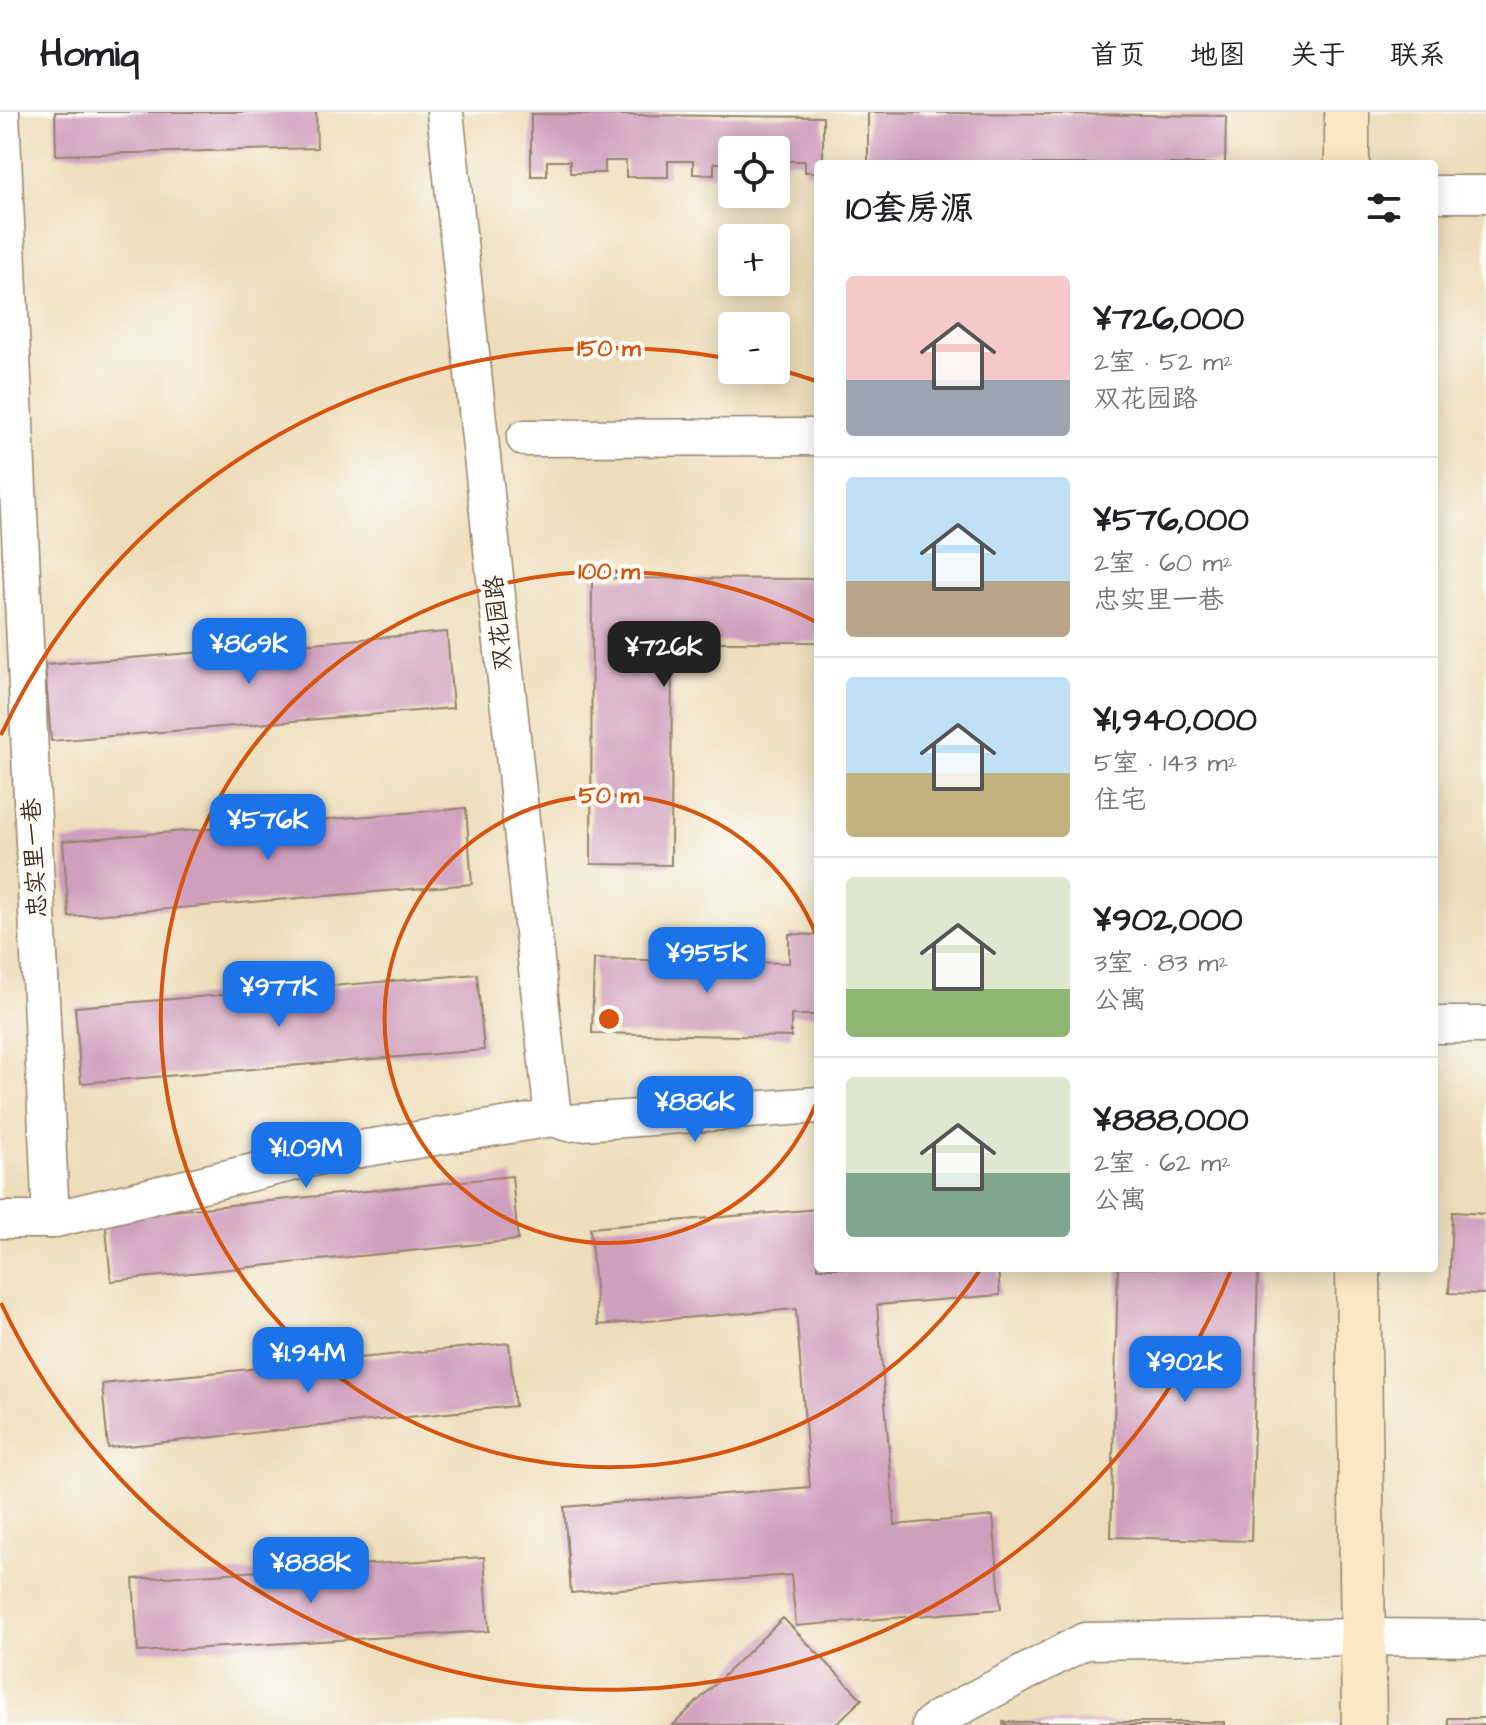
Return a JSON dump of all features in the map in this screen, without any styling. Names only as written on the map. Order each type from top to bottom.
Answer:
[{"type":"main road","points":[[1347,112],[1347,160]]},
{"type":"main road","points":[[1358,1272],[1364,1725]]},
{"type":"street","name":"忠实里一巷","points":[[1,112],[51,1220]]},
{"type":"street","name":"双花园路","points":[[445,112],[560,1120]]},
{"type":"street","points":[[1438,194],[1486,194]]},
{"type":"street","points":[[525,438],[814,437]]},
{"type":"street","points":[[1438,1025],[1486,1025]]},
{"type":"street","points":[[0,1220],[51,1220],[329,1154],[560,1120],[814,1105]]},
{"type":"street","points":[[930,1725],[1085,1641],[1486,1638]]},
{"type":"building","points":[[55,112],[316,112],[317,148],[56,155]]},
{"type":"building","points":[[868,112],[1226,116],[1225,160],[868,160]]},
{"type":"building","points":[[531,114],[823,117],[823,160],[814,160],[814,172],[805,172],[805,161],[790,161],[790,136],[718,136],[718,163],[714,163],[714,175],[693,174],[693,161],[668,161],[668,177],[626,177],[626,161],[605,161],[605,173],[570,173],[570,161],[547,161],[547,176],[531,176]]},
{"type":"building","points":[[592,578],[814,579],[814,642],[672,642],[671,865],[591,864]]},
{"type":"building","points":[[447,632],[453,708],[51,741],[45,665]]},
{"type":"building","points":[[466,808],[472,884],[69,917],[63,841]]},
{"type":"building","points":[[789,934],[814,935],[814,1015],[791,1015],[791,1037],[592,1033],[594,959],[789,963]]},
{"type":"building","points":[[477,974],[484,1050],[81,1083],[75,1007]]},
{"type":"building","points":[[512,1176],[518,1240],[111,1281],[105,1218]]},
{"type":"building","points":[[814,1209],[814,1272],[998,1272],[1000,1295],[877,1305],[895,1525],[993,1516],[1001,1609],[796,1626],[791,1575],[571,1593],[564,1507],[810,1487],[796,1309],[598,1325],[590,1228]]},
{"type":"building","points":[[1452,1212],[1486,1214],[1486,1294],[1449,1293]]},
{"type":"building","points":[[1118,1272],[1258,1272],[1251,1541],[1111,1537]]},
{"type":"building","points":[[509,1343],[515,1406],[108,1448],[102,1384]]},
{"type":"building","points":[[484,1557],[489,1631],[138,1652],[133,1579]]},
{"type":"building","points":[[783,1618],[862,1699],[835,1725],[673,1725]]},
{"type":"building","points":[[1448,1718],[1486,1718],[1486,1725],[1448,1725]]},
{"type":"building","points":[[1003,1722],[1224,1722],[1224,1725],[1003,1725]]}]
